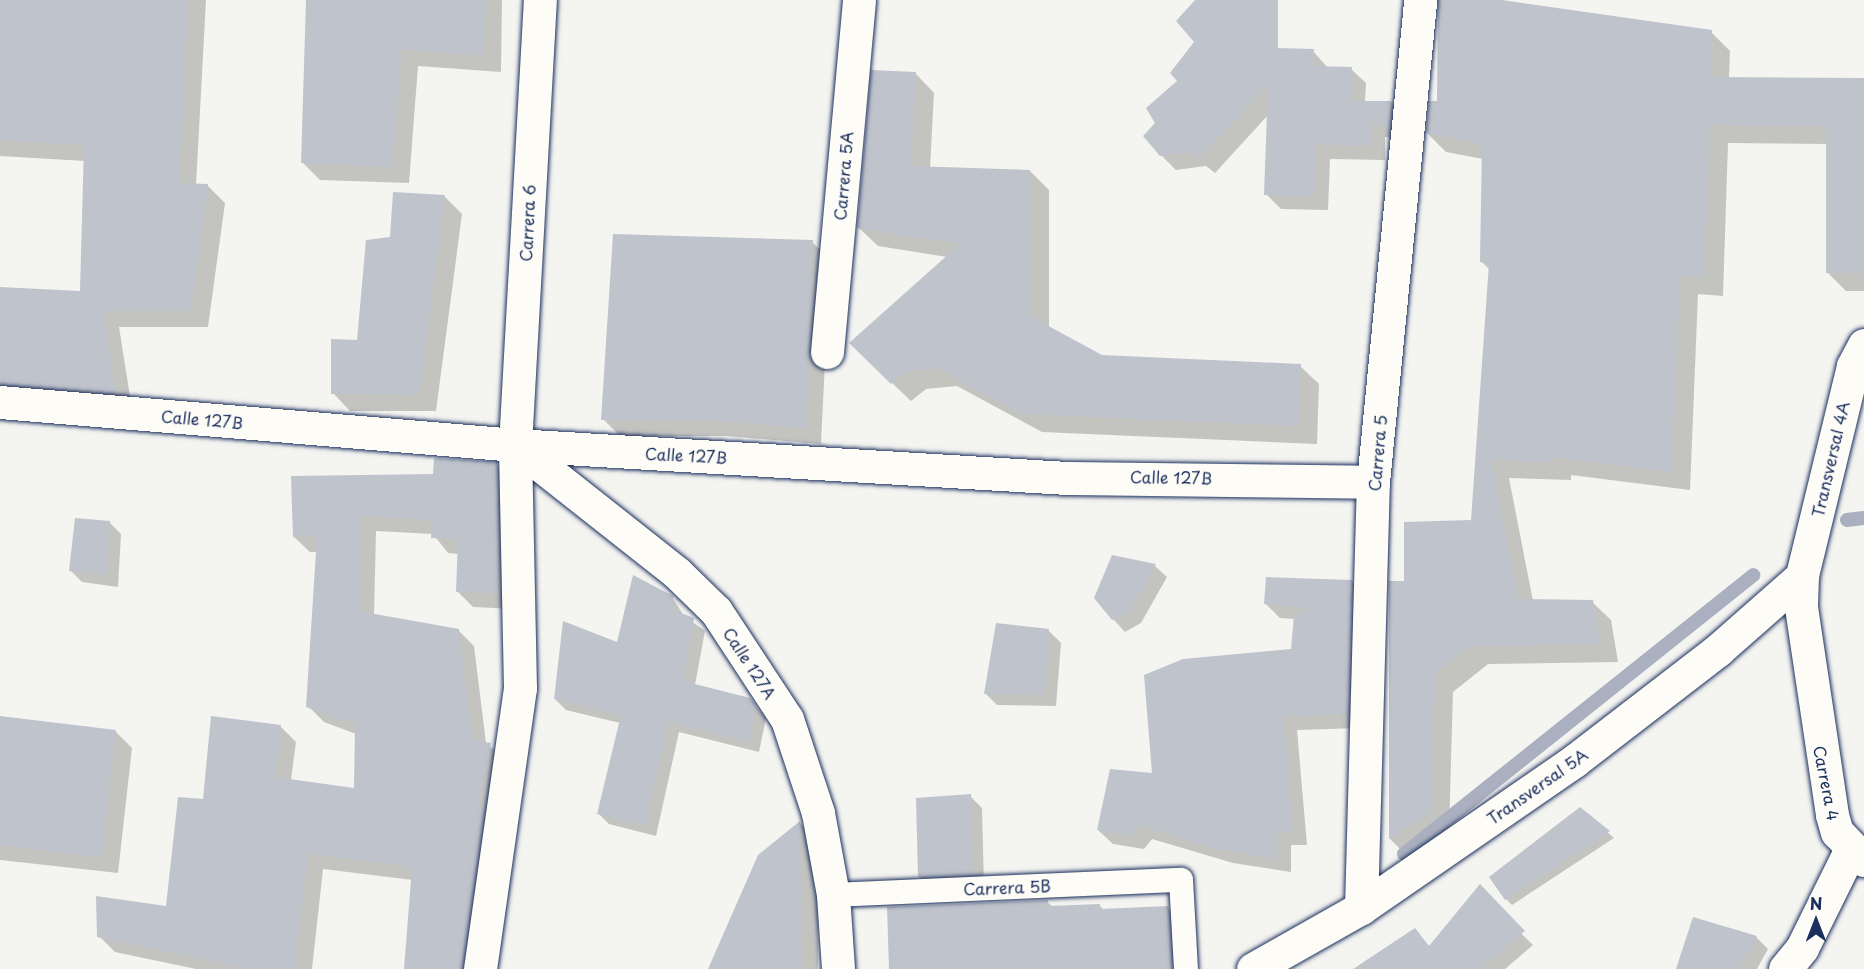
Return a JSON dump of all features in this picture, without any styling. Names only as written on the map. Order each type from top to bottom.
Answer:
[{"type":"street","name":"Carrera 6","points":[[480,969],[520,688],[514,445],[540,0]]},
{"type":"street","name":"Carrera 5A","points":[[827,352],[859,0]]},
{"type":"street","name":"Carrera 5","points":[[1361,908],[1373,482],[1420,0]]},
{"type":"street","name":"Transversal 4A","points":[[1802,576],[1853,366],[1864,345]]},
{"type":"street","name":"Calle 127B","points":[[0,402],[514,445],[1067,478],[1373,482]]},
{"type":"street","name":"Calle 127A","points":[[514,445],[677,573],[716,611],[787,719],[818,813],[833,895],[838,969]]},
{"type":"street","name":"Carrera 4","points":[[1785,969],[1802,948],[1857,855],[1832,815],[1804,650],[1802,576]]},
{"type":"street","name":"Transversal 5A","points":[[1253,969],[1361,908],[1574,761],[1718,650],[1802,576]]},
{"type":"lane","name":"Carrera 5B","points":[[833,895],[1181,880],[1186,969]]},
{"type":"building","points":[[0,0],[188,0],[179,183],[208,184],[191,311],[103,311],[116,393],[0,384],[0,287],[80,291],[84,145],[0,140]]},
{"type":"building","points":[[306,0],[485,0],[484,56],[402,49],[392,167],[301,163]]},
{"type":"building","points":[[1195,0],[1278,0],[1278,48],[1314,49],[1313,66],[1352,67],[1350,101],[1391,101],[1389,126],[1371,123],[1370,146],[1316,144],[1314,196],[1264,195],[1268,84],[1199,159],[1190,152],[1160,156],[1143,136],[1155,123],[1146,108],[1177,81],[1170,73],[1194,42],[1176,21]]},
{"type":"building","points":[[1438,0],[1502,0],[1712,30],[1711,77],[1864,78],[1864,273],[1826,273],[1826,126],[1710,125],[1704,278],[1680,276],[1672,472],[1553,457],[1552,462],[1491,460],[1518,599],[1593,600],[1600,644],[1469,646],[1435,673],[1431,812],[1389,839],[1389,581],[1404,581],[1404,522],[1471,520],[1489,263],[1480,262],[1482,144],[1426,133],[1429,101],[1437,101]]},
{"type":"building","points":[[871,70],[916,72],[911,166],[1030,170],[1030,316],[1102,355],[1301,364],[1298,426],[1022,414],[937,368],[906,371],[891,384],[849,343],[960,244],[857,228]]},
{"type":"building","points":[[393,192],[445,195],[419,395],[331,394],[331,339],[357,340],[366,240],[390,237]]},
{"type":"building","points":[[613,234],[813,240],[805,428],[708,420],[601,420]]},
{"type":"building","points":[[434,458],[497,462],[498,593],[456,592],[458,539],[431,538],[432,520],[361,516],[358,611],[459,629],[472,740],[491,743],[478,808],[484,809],[462,969],[404,969],[412,867],[308,854],[294,969],[249,969],[97,937],[96,896],[166,906],[178,797],[203,799],[211,716],[281,725],[275,777],[354,788],[355,724],[306,707],[317,536],[293,537],[291,476],[433,474]]},
{"type":"building","points":[[75,518],[110,521],[106,575],[69,571]]},
{"type":"building","points":[[1112,555],[1156,564],[1129,611],[1112,620],[1094,598]]},
{"type":"building","points":[[633,575],[673,596],[673,610],[694,618],[683,681],[750,698],[756,705],[748,742],[668,722],[645,826],[597,814],[621,715],[554,699],[563,621],[617,642]]},
{"type":"building","points":[[1266,577],[1352,580],[1348,714],[1283,716],[1293,832],[1277,832],[1277,859],[1217,849],[1138,825],[1130,836],[1097,830],[1110,769],[1152,773],[1144,675],[1183,659],[1291,649],[1294,616],[1311,609],[1264,604]]},
{"type":"building","points":[[996,623],[1049,629],[1044,695],[984,694]]},
{"type":"building","points":[[0,716],[116,730],[101,857],[0,845]]},
{"type":"building","points":[[971,794],[973,875],[918,877],[916,798]]},
{"type":"building","points":[[1580,807],[1610,831],[1505,900],[1489,877]]},
{"type":"building","points":[[800,821],[802,969],[708,969],[758,855]]},
{"type":"building","points":[[1480,884],[1525,931],[1480,969],[1353,969],[1415,928],[1429,946]]},
{"type":"building","points":[[1048,900],[1048,906],[1100,904],[1100,909],[1168,906],[1172,969],[889,969],[887,907]]},
{"type":"building","points":[[1693,917],[1757,936],[1738,969],[1676,969]]},
{"type":"waterway","points":[[1847,520],[1864,518]]},
{"type":"waterway","points":[[1404,854],[1753,575]]}]
